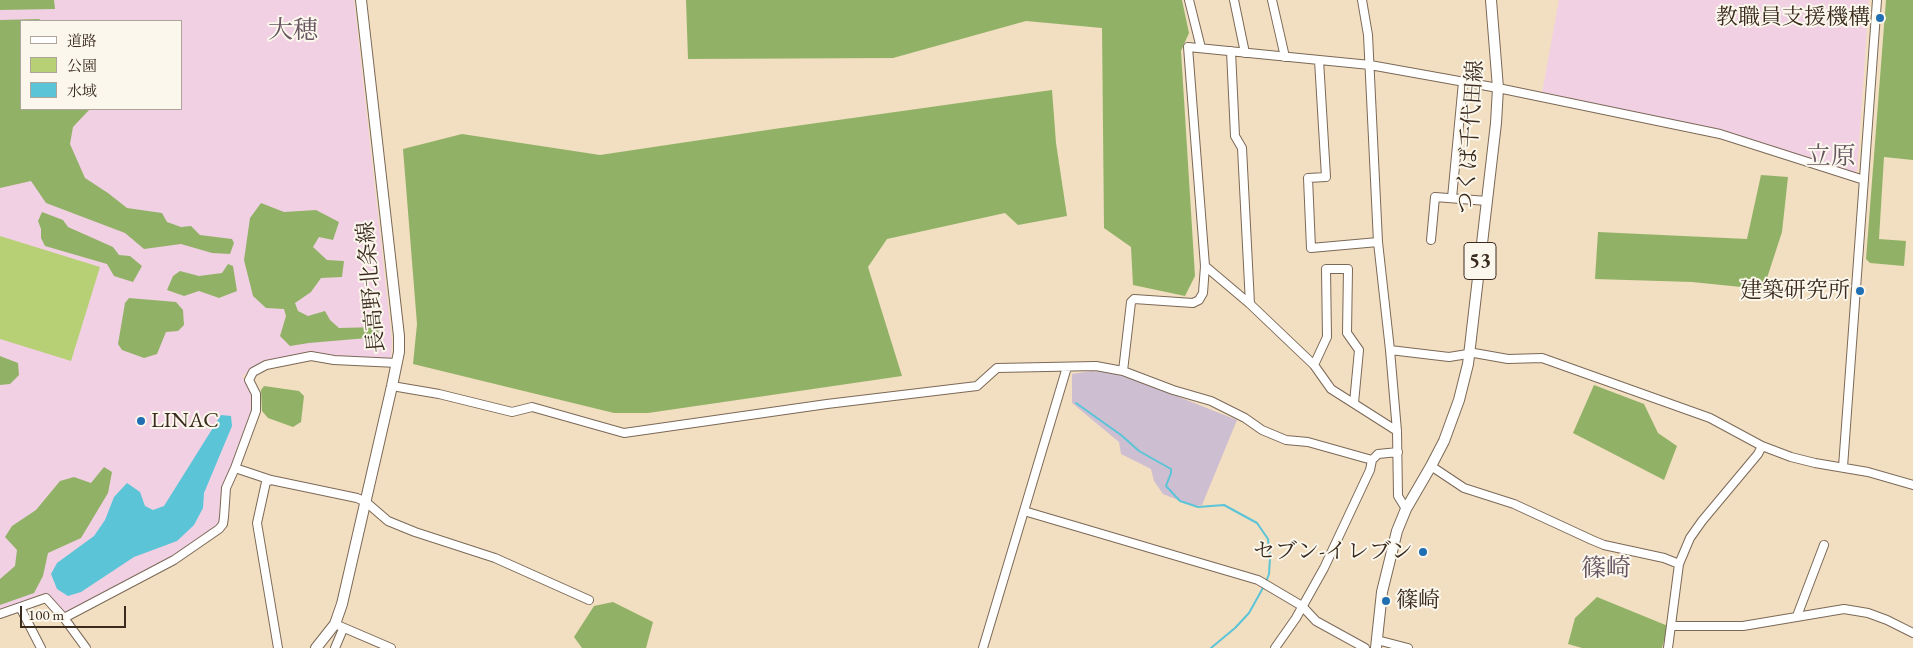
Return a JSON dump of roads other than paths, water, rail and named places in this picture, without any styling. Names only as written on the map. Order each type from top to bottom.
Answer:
[{"type":"main road","name":"長高野北条線","points":[[316,648],[339,627],[342,604],[397,363],[399,336],[361,0]]},
{"type":"main road","name":"つくば千代田線","points":[[1376,644],[1382,592],[1397,531],[1406,509],[1432,466],[1456,410],[1466,373],[1487,201],[1498,88],[1491,0]]},
{"type":"street","points":[[1189,0],[1201,48]]},
{"type":"street","points":[[1234,0],[1246,53]]},
{"type":"street","points":[[1272,0],[1286,57]]},
{"type":"street","points":[[1362,0],[1368,34],[1370,64],[1378,242],[1397,431],[1398,496],[1406,509]]},
{"type":"street","points":[[1844,467],[1877,0]]},
{"type":"street","points":[[1122,371],[1131,302],[1134,299],[1194,303],[1199,300],[1203,293],[1205,266],[1188,47],[1370,64],[1498,88],[1720,134],[1864,180]]},
{"type":"street","points":[[1231,51],[1235,136],[1242,148],[1250,304]]},
{"type":"street","points":[[1319,60],[1326,177],[1308,178],[1311,248],[1378,242]]},
{"type":"street","points":[[1452,198],[1463,82]]},
{"type":"street","points":[[1431,240],[1435,197],[1487,201]]},
{"type":"street","points":[[1205,266],[1250,304],[1314,365],[1331,389],[1397,431]]},
{"type":"street","points":[[1314,365],[1326,337],[1326,269],[1348,269],[1347,333],[1359,350],[1354,403]]},
{"type":"street","points":[[1390,350],[1449,357],[1474,353],[1508,359],[1542,358],[1710,418],[1762,446],[1799,459],[1844,467],[1913,485]]},
{"type":"street","points":[[64,618],[174,560],[219,529],[224,517],[226,488],[256,411],[256,394],[249,380],[253,372],[266,365],[310,356],[334,360],[397,363]]},
{"type":"street","points":[[392,386],[439,394],[512,412],[532,407],[624,433],[828,404],[978,386],[997,368],[1096,366],[1122,371],[1173,390],[1212,400],[1245,418],[1262,430],[1286,440],[1308,442],[1372,460]]},
{"type":"street","points":[[983,648],[1067,367]]},
{"type":"street","points":[[1668,648],[1679,564],[1690,538],[1758,454],[1762,446]]},
{"type":"street","points":[[1275,648],[1324,568],[1370,470],[1372,460],[1378,454],[1398,452]]},
{"type":"street","points":[[1432,466],[1464,488],[1514,504],[1598,543],[1664,558],[1679,564]]},
{"type":"street","points":[[235,468],[271,480],[358,498],[366,502],[388,521],[415,532],[495,558],[590,600]]},
{"type":"street","points":[[271,480],[266,482],[257,523],[278,648]]},
{"type":"street","points":[[1024,511],[1258,580],[1302,606],[1316,621],[1365,648]]},
{"type":"street","points":[[1797,616],[1824,545]]},
{"type":"street","points":[[0,614],[46,598],[64,618],[86,648]]},
{"type":"street","points":[[20,607],[41,648]]},
{"type":"street","points":[[1672,626],[1743,626],[1844,609],[1868,613],[1913,633]]},
{"type":"street","points":[[335,648],[339,627],[391,648]]},
{"type":"street","points":[[1376,644],[1408,648]]},
{"type":"water","points":[[221,415],[231,416],[232,426],[204,493],[203,508],[194,525],[177,541],[134,557],[81,592],[68,596],[57,589],[51,574],[57,563],[94,536],[105,520],[114,497],[127,483],[140,492],[145,506],[153,510],[164,506]]},
{"type":"waterway","points":[[1076,403],[1121,435],[1139,451],[1171,469],[1166,486],[1180,501],[1198,507],[1224,505],[1257,523],[1268,539],[1270,558],[1269,574],[1266,582]]},
{"type":"waterway","points":[[1211,648],[1235,628],[1249,613],[1264,586]]},
{"type":"place","name":"教職員支援機構","points":[[1880,18]]},
{"type":"place","name":"建築研究所","points":[[1860,291]]},
{"type":"place","name":"LINAC","points":[[141,421]]},
{"type":"place","name":"セブン-イレブン","points":[[1423,552]]},
{"type":"place","name":"篠崎","points":[[1386,601]]},
{"type":"district","name":"大穂","points":[[293,31]]},
{"type":"district","name":"立原","points":[[1831,157]]},
{"type":"district","name":"篠崎","points":[[1606,569]]}]
